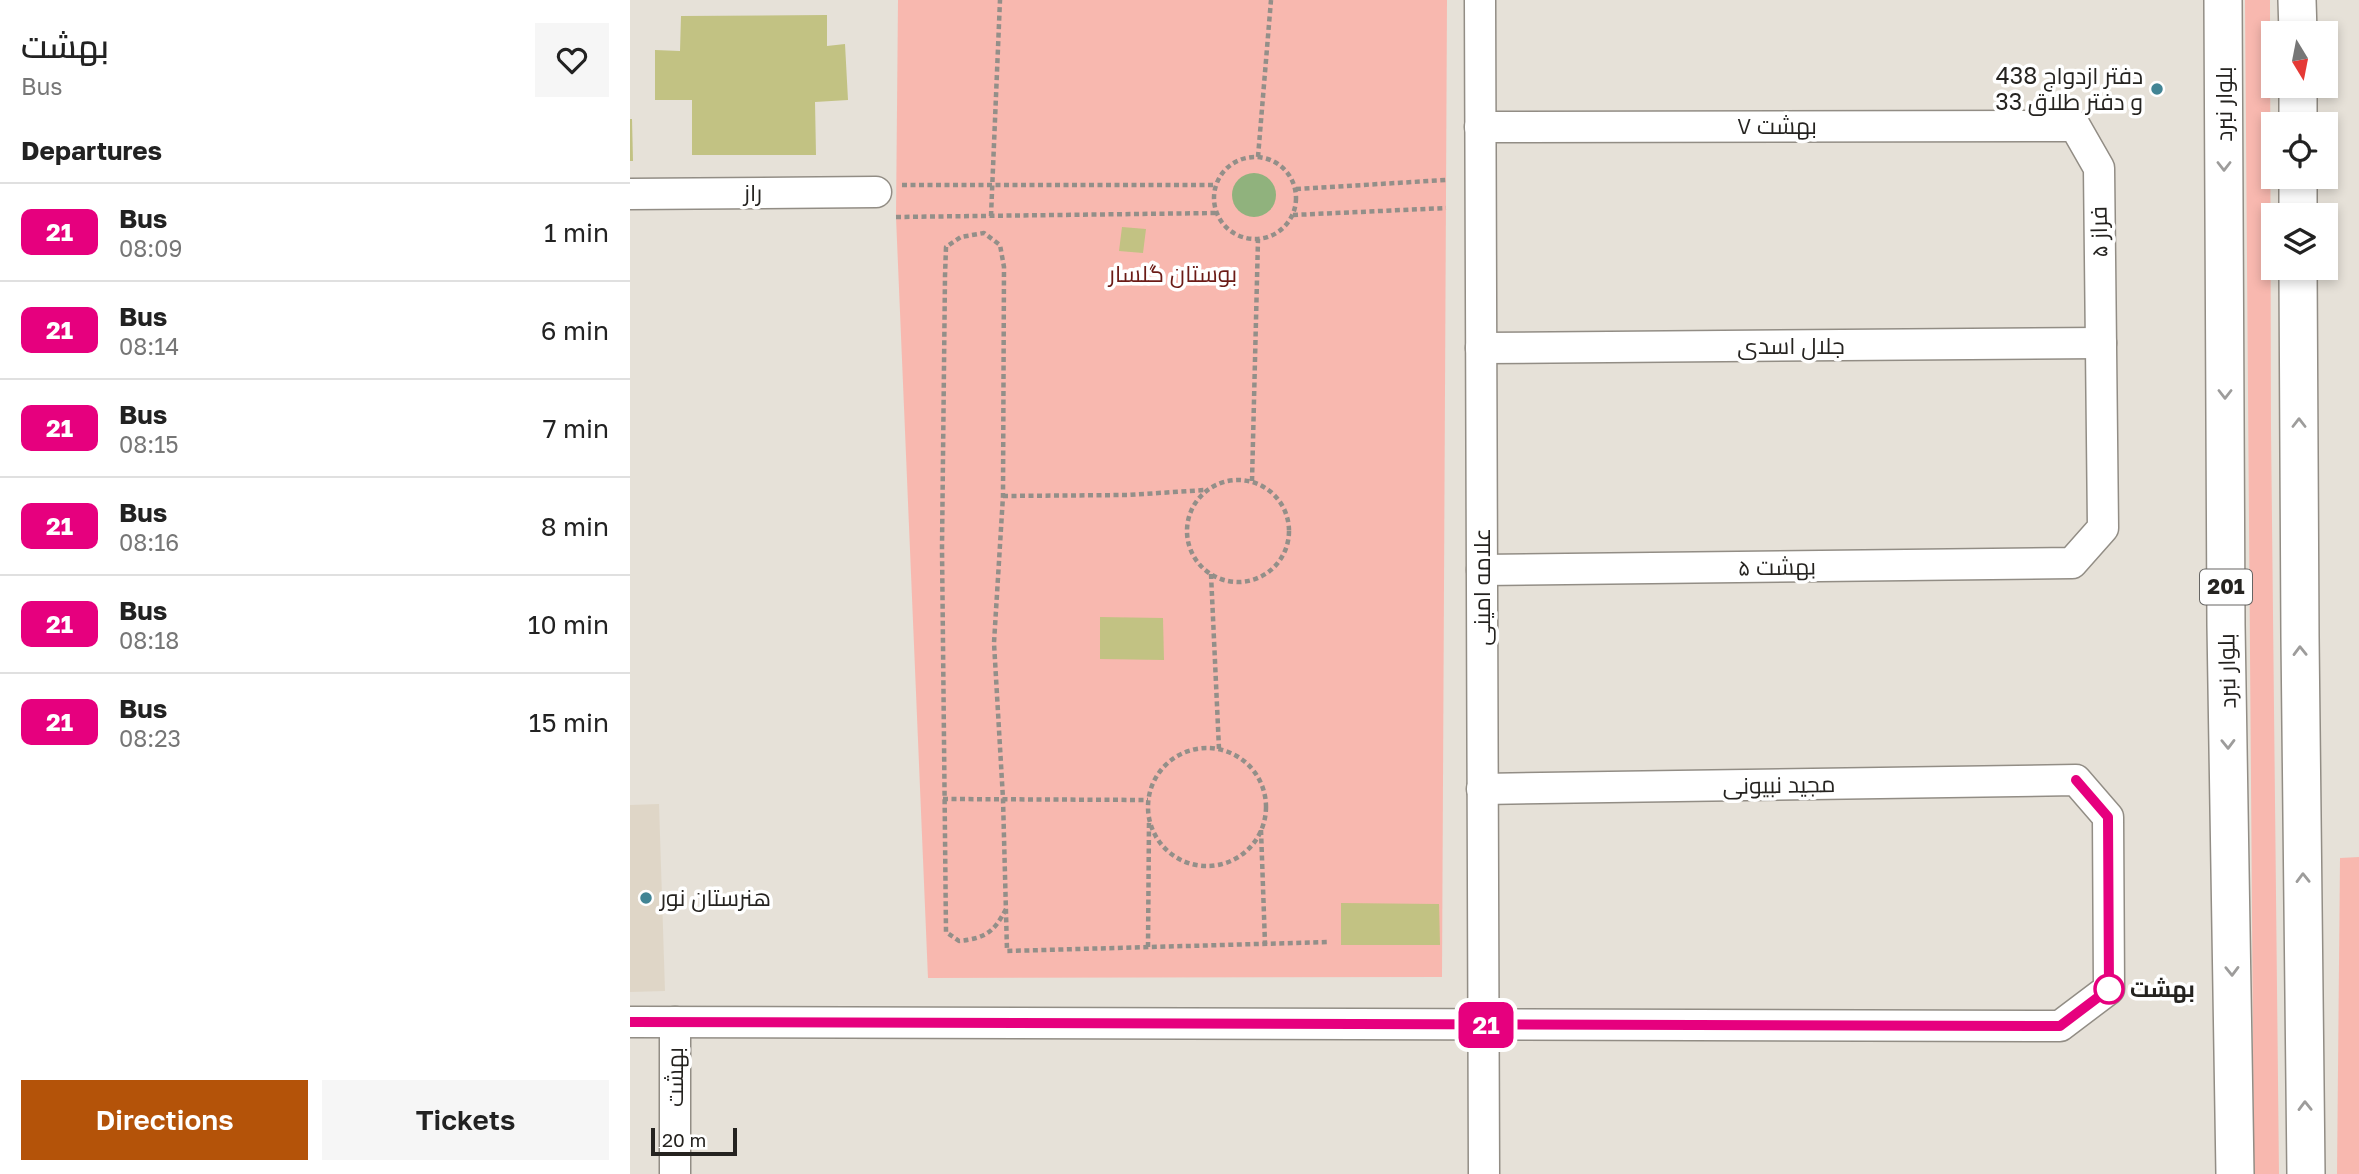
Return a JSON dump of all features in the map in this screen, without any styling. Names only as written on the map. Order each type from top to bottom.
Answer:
[{"type":"main road","name":"بلوار نبرد","points":[[2223,0],[2226,611],[2235,1174]]},
{"type":"main road","points":[[2297,0],[2298,21]]},
{"type":"main road","points":[[2298,280],[2306,1174]]},
{"type":"street","name":"علامه امینی","points":[[1480,0],[1484,1174]]},
{"type":"street","name":"بهشت ۷","points":[[1480,127],[2075,126]]},
{"type":"street","name":"فراز ۵","points":[[2071,563],[2103,528],[2098,168],[2075,126]]},
{"type":"street","name":"راز","points":[[630,194],[887,189]]},
{"type":"street","name":"جلال اسدی","points":[[1481,348],[2101,343]]},
{"type":"street","name":"بهشت ۵","points":[[1482,570],[2071,563]]},
{"type":"street","name":"مجید نبیونی","points":[[1482,789],[2076,780],[2108,817],[2109,989],[2060,1026],[1483,1025]]},
{"type":"street","points":[[630,1022],[1483,1025]]},
{"type":"street","name":"بهشت","points":[[675,1022],[675,1174]]},
{"type":"path","points":[[990,216],[1000,0]]},
{"type":"path","points":[[1258,157],[1271,0]]},
{"type":"path","points":[[1258,157],[1282,167],[1291,177],[1296,189],[1296,202],[1293,215],[1286,226],[1276,234],[1258,239],[1235,234],[1224,225],[1214,200],[1216,186],[1232,164],[1258,157]]},
{"type":"path","points":[[1296,189],[1446,180]]},
{"type":"path","points":[[887,189],[991,185],[1216,186]]},
{"type":"path","points":[[1293,215],[1446,208]]},
{"type":"path","points":[[896,217],[1217,213]]},
{"type":"path","points":[[1006,909],[996,928],[976,939],[959,941],[946,932],[942,548],[946,247],[961,237],[984,233],[1000,245],[1004,267],[1003,496],[994,643],[1003,799],[1006,909],[1007,951],[1329,942]]},
{"type":"path","points":[[1252,481],[1258,239]]},
{"type":"path","points":[[1003,496],[1128,495],[1205,490],[1220,482],[1236,479],[1252,481],[1268,488],[1280,501],[1288,517],[1290,534],[1285,551],[1276,566],[1261,577],[1245,582],[1227,581],[1198,564],[1190,550],[1186,533],[1188,517],[1205,490]]},
{"type":"path","points":[[1211,574],[1219,749]]},
{"type":"path","points":[[1148,947],[1148,800],[1154,781],[1165,765],[1181,754],[1199,748],[1219,749],[1237,756],[1252,768],[1262,785],[1266,804],[1261,829],[1265,944]]},
{"type":"path","points":[[943,799],[1148,800]]},
{"type":"path","points":[[1149,819],[1156,837],[1169,852],[1186,862],[1205,866],[1224,863],[1241,855],[1255,841],[1261,829]]},
{"type":"shaded area","points":[[1254,173],[1263,174],[1270,179],[1275,186],[1275,204],[1270,211],[1263,216],[1254,217],[1245,216],[1238,211],[1233,204],[1232,195],[1233,186],[1238,179],[1245,174]]},
{"type":"shaded area","name":"هنرستان نور","points":[[659,804],[665,991],[630,992],[630,805]]},
{"type":"green space","name":"بوستان گلسار","points":[[898,0],[1447,0],[1442,977],[928,978],[896,217]]},
{"type":"green space","points":[[2245,0],[2270,0],[2270,21],[2261,21],[2261,98],[2270,98],[2270,112],[2261,112],[2261,189],[2270,189],[2270,203],[2261,203],[2261,280],[2271,280],[2279,1174],[2254,1174]]},
{"type":"green space","points":[[2359,857],[2359,1174],[2337,1174],[2340,858]]},
{"type":"building","points":[[827,15],[827,46],[845,44],[848,100],[815,102],[816,155],[692,155],[692,100],[655,100],[655,50],[680,51],[681,16]]},
{"type":"building","points":[[632,119],[633,161],[630,161]]},
{"type":"building","points":[[1122,227],[1146,229],[1143,253],[1119,251]]},
{"type":"building","points":[[1100,617],[1163,618],[1164,660],[1100,659]]},
{"type":"building","points":[[1341,903],[1439,904],[1440,945],[1341,945]]},
{"type":"bus line","name":"21","points":[[630,1022],[2060,1026],[2109,989],[2108,817],[2076,780]]},
{"type":"place","name":"دفتر ازدواج 438 و دفتر طلاق 33","points":[[2157,89]]},
{"type":"place","name":"هنرستان نور","points":[[646,898]]},
{"type":"place","name":"بهشت","points":[[2109,989]]}]
